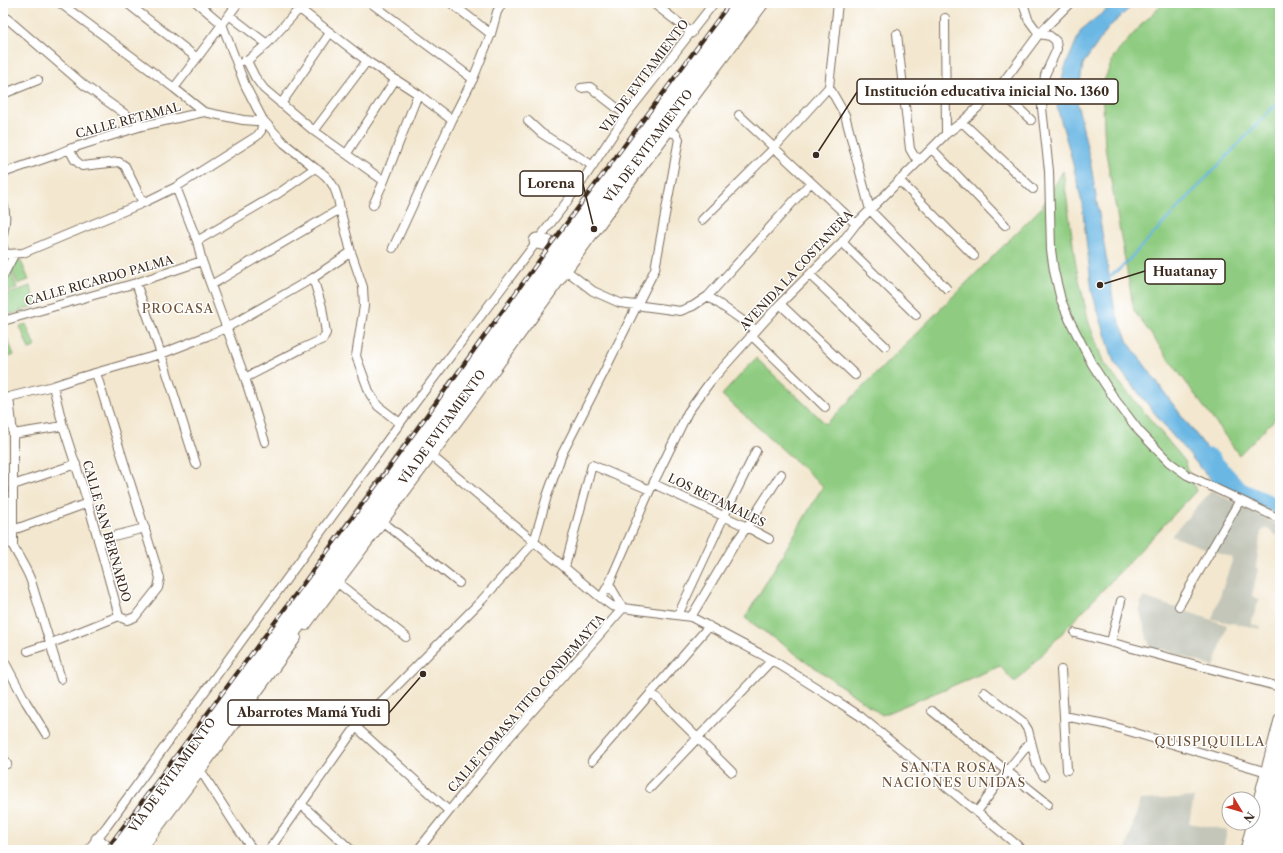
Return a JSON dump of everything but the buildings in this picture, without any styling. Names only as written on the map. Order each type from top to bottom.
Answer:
[{"type":"highway","name":"VÍA DE EVITAMIENTO","points":[[134,846],[559,246],[739,3]]},
{"type":"highway","name":"VÍA DE EVITAMIENTO","points":[[116,850],[134,846],[302,618],[464,406],[594,220],[755,3]]},
{"type":"highway","points":[[537,241],[559,246]]},
{"type":"main road","points":[[1246,850],[1280,720]]},
{"type":"main road","points":[[1256,850],[1280,757]]},
{"type":"main road","points":[[1269,850],[1280,806]]},
{"type":"main road","points":[[97,839],[111,850]]},
{"type":"street","points":[[60,3],[204,112]]},
{"type":"street","points":[[127,3],[197,58]]},
{"type":"street","points":[[197,3],[222,24],[245,85],[262,120],[284,143],[315,168],[325,174],[333,184],[338,196],[351,252],[363,287],[364,306],[356,356],[370,394],[378,406],[400,423]]},
{"type":"street","points":[[174,88],[238,3]]},
{"type":"street","points":[[292,3],[367,61],[418,94],[452,120]]},
{"type":"street","points":[[371,3],[473,79]]},
{"type":"street","points":[[451,3],[491,34]]},
{"type":"street","points":[[393,248],[452,120],[473,79],[491,34],[497,12],[502,3]]},
{"type":"street","points":[[653,3],[692,33]]},
{"type":"street","name":"VIA DE EVITAMIENTO","points":[[88,850],[400,423],[581,183],[626,115],[692,33],[714,3]]},
{"type":"street","points":[[134,846],[201,771],[308,623],[432,456],[464,406],[567,271],[765,3]]},
{"type":"street","points":[[838,3],[829,87],[845,115],[870,210],[946,288]]},
{"type":"street","points":[[1023,3],[1028,19],[1039,34],[1050,36],[1056,41],[1057,48],[1045,75],[1042,108],[1049,171],[1051,250],[1061,300],[1070,321],[1092,364],[1126,416],[1169,462],[1187,475],[1280,519]]},
{"type":"street","name":"AVENIDA LA COSTANERA","points":[[600,598],[609,584],[652,487],[688,412],[710,382],[780,304],[842,242],[856,224],[899,180],[932,150],[946,134],[962,122],[998,89],[1039,34],[1070,3]]},
{"type":"street","points":[[242,76],[240,66],[241,62],[247,61],[267,44],[299,9]]},
{"type":"street","points":[[3,15],[84,85],[142,126]]},
{"type":"street","points":[[229,16],[267,44]]},
{"type":"street","points":[[945,18],[946,134]]},
{"type":"street","points":[[281,104],[330,33]]},
{"type":"street","points":[[897,34],[910,150],[914,156],[921,159]]},
{"type":"street","points":[[247,61],[255,78],[264,89],[281,104],[384,181]]},
{"type":"street","points":[[314,130],[367,61]]},
{"type":"street","points":[[3,94],[38,80]]},
{"type":"street","points":[[347,153],[395,80]]},
{"type":"street","points":[[581,88],[590,87],[626,115]]},
{"type":"street","points":[[702,220],[774,148],[829,87]]},
{"type":"street","points":[[998,89],[1031,120]]},
{"type":"street","points":[[372,205],[384,181],[418,94]]},
{"type":"street","name":"CALLE RETAMAL","points":[[3,173],[69,149],[142,126],[204,112],[243,120],[262,120]]},
{"type":"street","points":[[739,115],[856,224]]},
{"type":"street","points":[[3,247],[7,254],[14,255],[22,253],[143,203],[176,187],[257,136],[261,131],[262,120]]},
{"type":"street","points":[[528,121],[541,133],[593,166]]},
{"type":"street","points":[[962,122],[1033,189]]},
{"type":"street","points":[[269,850],[356,727],[481,601],[534,542],[547,496],[562,454],[655,269],[678,140],[676,134],[669,132]]},
{"type":"street","points":[[69,149],[75,160],[82,166],[122,163],[125,166],[143,203]]},
{"type":"street","points":[[932,150],[1005,225]]},
{"type":"street","points":[[198,241],[280,193],[315,168]]},
{"type":"street","points":[[899,180],[974,256]]},
{"type":"street","points":[[567,271],[593,291],[620,303],[680,310],[693,306],[708,296],[811,182]]},
{"type":"street","points":[[176,187],[198,241],[202,261],[245,378],[265,442]]},
{"type":"street","points":[[3,202],[6,213],[6,221],[3,235]]},
{"type":"street","points":[[211,285],[340,209]]},
{"type":"street","points":[[842,242],[916,315]]},
{"type":"street","points":[[61,679],[27,570],[18,557],[13,546],[13,434],[6,399],[161,354],[226,328],[313,278],[351,252]]},
{"type":"street","points":[[3,276],[14,255]]},
{"type":"street","name":"CALLE RICARDO PALMA","points":[[4,318],[136,283],[202,261]]},
{"type":"street","points":[[810,275],[884,346]]},
{"type":"street","points":[[245,378],[301,349],[323,340],[326,333],[322,307],[313,278]]},
{"type":"street","points":[[136,283],[161,354],[196,464]]},
{"type":"street","points":[[708,296],[754,332],[825,406]]},
{"type":"street","points":[[780,304],[855,375]]},
{"type":"street","points":[[96,373],[145,528],[98,540]]},
{"type":"street","name":"CALLE SAN BERNARDO","points":[[53,386],[63,426],[88,503],[119,616],[127,620],[135,617],[158,588],[160,578],[145,528]]},
{"type":"street","points":[[13,434],[63,426]]},
{"type":"street","points":[[678,615],[756,451]]},
{"type":"street","name":"VÍA DE EVITAMIENTO","points":[[432,456],[600,598],[612,606],[691,617],[772,660],[860,716],[1017,845],[1021,850]]},
{"type":"street","points":[[13,485],[76,464]]},
{"type":"street","name":"LOS RETAMALES","points":[[565,567],[592,465],[724,516],[769,539]]},
{"type":"street","points":[[691,617],[734,545],[781,474]]},
{"type":"street","points":[[1179,606],[1240,500]]},
{"type":"street","points":[[13,530],[88,503]]},
{"type":"street","points":[[383,522],[459,583]]},
{"type":"street","points":[[338,583],[406,637]]},
{"type":"street","points":[[609,584],[623,608]]},
{"type":"street","points":[[1111,642],[1120,601]]},
{"type":"street","name":"CALLE TOMASA TITO CONDEMAYTA","points":[[418,850],[499,749],[623,608]]},
{"type":"street","points":[[28,651],[119,616]]},
{"type":"street","points":[[592,761],[709,626]]},
{"type":"street","points":[[1076,633],[1280,687]]},
{"type":"street","points":[[650,788],[772,660]]},
{"type":"street","points":[[3,661],[46,734]]},
{"type":"street","points":[[1061,670],[1067,770]]},
{"type":"street","points":[[651,692],[732,772]]},
{"type":"street","points":[[984,692],[1023,722],[1032,741],[1037,765],[1044,776]]},
{"type":"street","points":[[932,711],[1048,804]]},
{"type":"street","points":[[1064,716],[1106,724],[1267,772]]},
{"type":"street","points":[[356,727],[449,811]]},
{"type":"street","points":[[977,812],[1007,771],[1032,741]]},
{"type":"street","points":[[201,771],[253,850]]},
{"type":"street","points":[[301,804],[350,850]]},
{"type":"shaded area","points":[[1212,490],[1280,526],[1280,532],[1277,536],[1266,528],[1261,532],[1256,567],[1258,569],[1252,596],[1259,600],[1251,624],[1261,627],[1261,629],[1212,619],[1233,558],[1171,536]]},
{"type":"shaded area","points":[[1143,597],[1227,625],[1214,667],[1165,650],[1150,648],[1139,609]]},
{"type":"shaded area","points":[[1194,797],[1189,823],[1221,829],[1221,831],[1227,831],[1223,850],[1126,850],[1140,800]]},
{"type":"green space","points":[[1164,3],[1280,3],[1280,414],[1239,455],[1134,311],[1105,147],[1102,86],[1114,56],[1142,24]]},
{"type":"green space","points":[[1063,171],[1076,266],[1089,323],[1104,364],[1185,461],[1196,491],[1015,683],[1000,666],[882,715],[745,618],[823,486],[722,395],[756,358],[826,424],[1042,207]]},
{"type":"green space","points":[[20,259],[29,280],[18,284],[9,263]]},
{"type":"green space","points":[[8,264],[17,288],[3,294],[3,283]]},
{"type":"green space","points":[[30,286],[37,305],[3,317],[3,296]]},
{"type":"green space","points":[[26,324],[35,347],[29,349],[20,326]]},
{"type":"green space","points":[[3,331],[14,355],[3,359]]},
{"type":"water","points":[[1115,3],[1135,3],[1109,27],[1083,64],[1077,102],[1090,160],[1115,311],[1128,342],[1224,471],[1241,490],[1280,505],[1280,514],[1215,484],[1172,435],[1114,362],[1092,292],[1082,203],[1070,152],[1057,107],[1064,70],[1081,30]]},
{"type":"waterway","points":[[1108,278],[1123,266],[1280,100]]},
{"type":"waterway","points":[[1210,456],[1241,490],[1280,507]]},
{"type":"railway","points":[[106,850],[375,487],[551,244],[730,3]]},
{"type":"place","name":"Institución educativa inicial No. 1360","points":[[816,155]]},
{"type":"place","name":"Lorena","points":[[594,229]]},
{"type":"place","name":"Huatanay","points":[[1100,285]]},
{"type":"place","name":"Abarrotes Mamá Yudi","points":[[423,674]]},
{"type":"district","name":"PROCASA","points":[[178,308]]},
{"type":"district","name":"QUISPIQUILLA","points":[[1210,741]]},
{"type":"district","name":"SANTA ROSA / NACIONES UNIDAS","points":[[954,774]]}]
